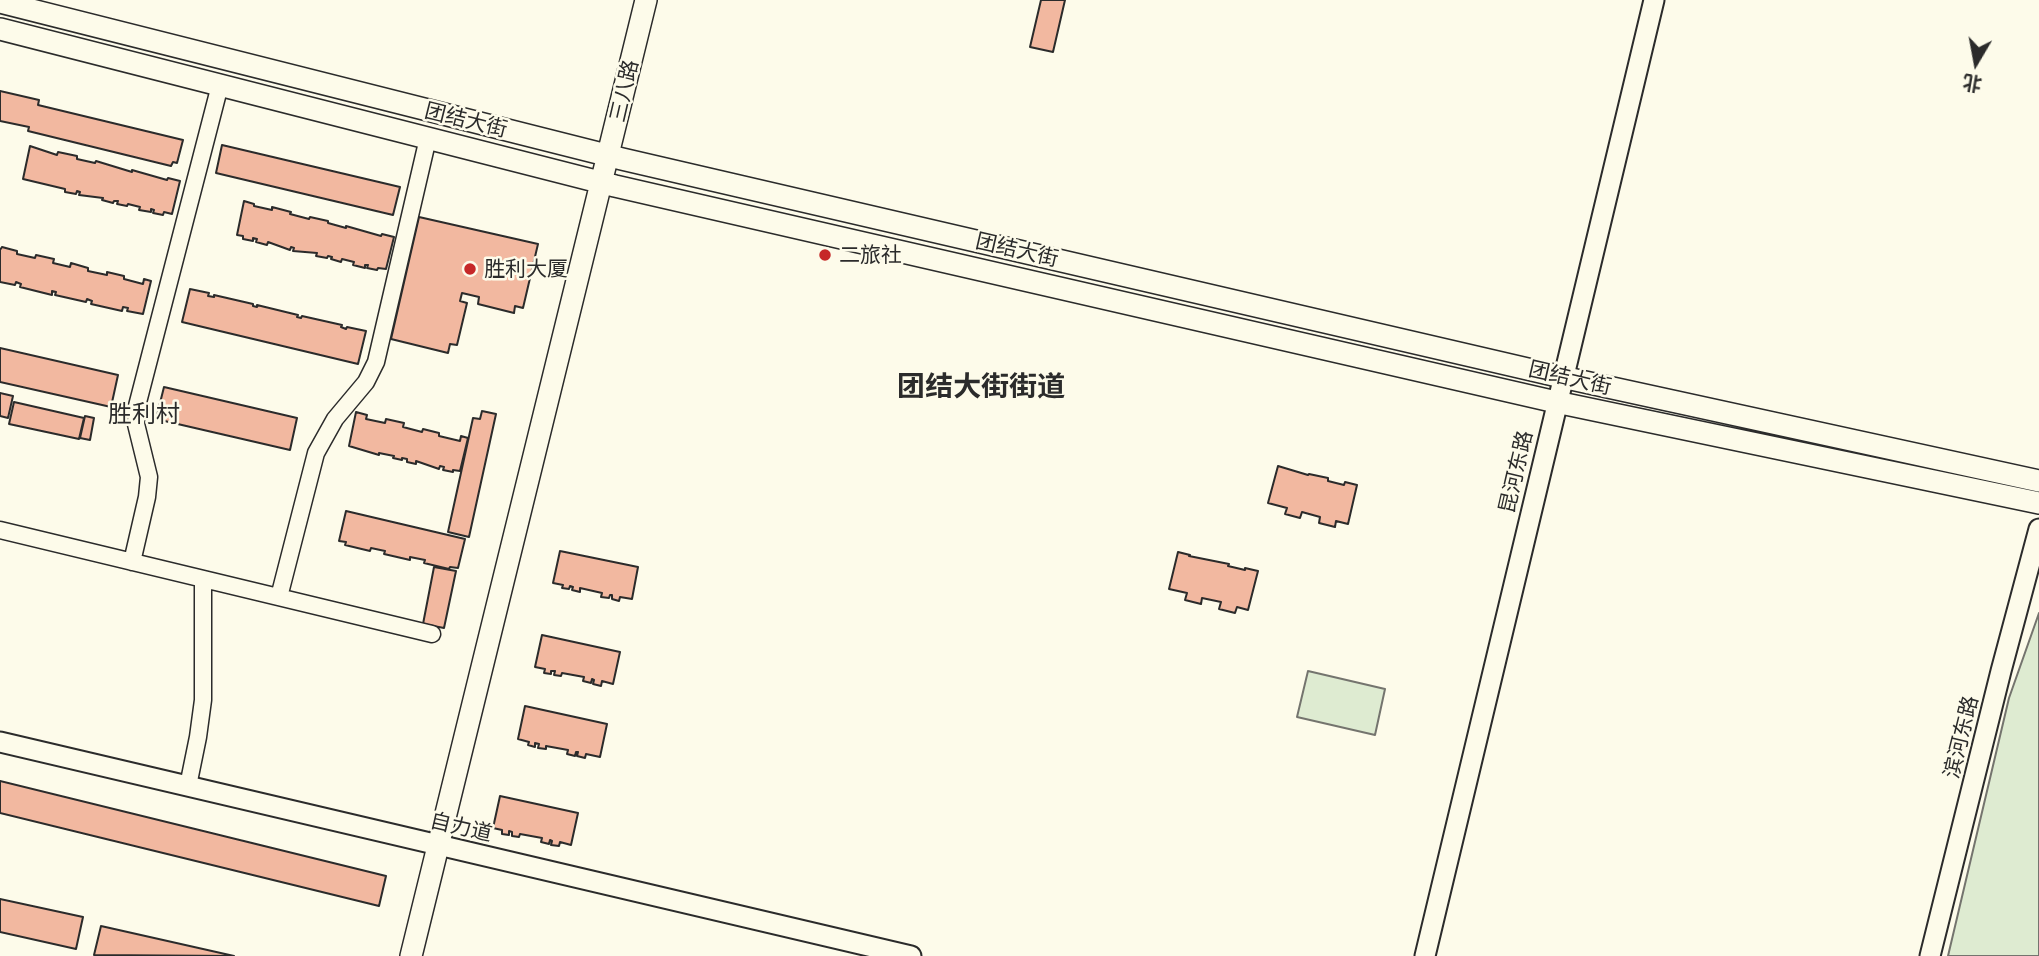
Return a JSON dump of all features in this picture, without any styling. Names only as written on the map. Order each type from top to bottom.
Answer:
[{"type":"main road","name":"三八路","points":[[411,956],[646,0]]},
{"type":"main road","name":"团结大街","points":[[0,2],[609,156],[1562,377],[2039,481]]},
{"type":"main road","name":"团结大街","points":[[0,29],[602,183],[1556,402],[2039,503]]},
{"type":"street","name":"昆河东路","points":[[1425,956],[1654,0]]},
{"type":"street","points":[[132,562],[149,477],[136,424],[137,406],[220,85]]},
{"type":"street","points":[[279,597],[316,453],[335,419],[366,382],[376,362],[428,138]]},
{"type":"street","name":"滨河东路","points":[[1930,956],[2039,529]]},
{"type":"street","points":[[0,530],[432,634]]},
{"type":"street","points":[[188,786],[203,700],[203,579]]},
{"type":"street","name":"自力道","points":[[0,742],[911,956]]},
{"type":"green space","points":[[2039,613],[2039,956],[1948,956],[2009,698]]},
{"type":"green space","points":[[1308,671],[1385,689],[1375,735],[1297,717]]},
{"type":"building","points":[[1041,0],[1065,0],[1053,52],[1030,47]]},
{"type":"building","points":[[0,91],[39,100],[38,105],[183,140],[177,163],[173,162],[171,166],[28,131],[29,127],[0,121]]},
{"type":"building","points":[[222,145],[400,187],[393,215],[216,173]]},
{"type":"building","points":[[30,146],[57,155],[58,152],[77,156],[77,159],[180,181],[172,214],[153,213],[154,210],[151,209],[151,212],[139,210],[140,207],[117,204],[118,201],[113,203],[102,200],[103,198],[79,195],[80,192],[77,191],[76,194],[65,192],[65,189],[23,179]]},
{"type":"building","points":[[244,201],[254,206],[272,210],[272,207],[309,219],[310,217],[346,228],[394,237],[386,269],[367,268],[368,265],[365,265],[365,268],[342,259],[341,262],[328,256],[316,256],[317,253],[293,251],[294,248],[291,247],[290,250],[268,242],[267,245],[256,242],[257,239],[253,238],[253,241],[243,239],[243,236],[237,235]]},
{"type":"building","name":"胜利大厦","points":[[419,217],[538,244],[523,308],[515,306],[514,313],[478,304],[479,297],[462,293],[460,301],[467,303],[457,345],[450,344],[448,353],[391,339]]},
{"type":"building","points":[[2,247],[17,251],[17,254],[54,259],[53,263],[70,267],[71,263],[88,268],[88,271],[124,276],[124,279],[143,284],[144,279],[151,281],[143,314],[127,311],[128,308],[123,307],[122,311],[91,304],[92,301],[87,299],[86,302],[55,295],[56,292],[52,291],[52,295],[20,287],[21,284],[16,282],[15,285],[0,282]]},
{"type":"building","points":[[190,289],[209,293],[208,296],[214,295],[298,315],[297,317],[301,318],[302,316],[342,325],[341,327],[346,329],[366,331],[358,364],[182,322]]},
{"type":"building","points":[[0,348],[118,375],[111,407],[0,382]]},
{"type":"building","points":[[164,387],[297,418],[290,450],[156,419]]},
{"type":"building","points":[[0,393],[13,396],[8,418],[0,416]]},
{"type":"building","points":[[14,402],[84,418],[79,439],[9,424]]},
{"type":"building","points":[[482,411],[496,414],[469,537],[448,532],[473,418],[480,419]]},
{"type":"building","points":[[356,412],[367,415],[366,419],[404,423],[403,427],[422,432],[423,429],[460,441],[461,436],[468,438],[460,471],[443,470],[444,467],[440,466],[439,469],[416,461],[416,464],[407,462],[407,459],[379,455],[349,446]]},
{"type":"building","points":[[85,416],[94,418],[90,440],[80,438]]},
{"type":"building","points":[[1278,466],[1328,478],[1328,481],[1344,485],[1345,482],[1357,485],[1348,524],[1336,521],[1335,527],[1319,523],[1320,517],[1302,512],[1300,518],[1285,514],[1287,508],[1268,503]]},
{"type":"building","points":[[346,511],[465,539],[458,568],[449,569],[424,563],[425,560],[410,557],[410,560],[384,554],[385,551],[371,548],[370,551],[345,545],[346,542],[339,541]]},
{"type":"building","points":[[560,551],[638,567],[632,599],[620,597],[619,601],[612,599],[612,595],[609,598],[601,597],[602,593],[580,588],[580,592],[572,590],[573,587],[570,586],[569,589],[562,588],[563,585],[553,583]]},
{"type":"building","points":[[1178,552],[1258,571],[1248,610],[1237,607],[1235,613],[1219,609],[1221,602],[1202,598],[1201,604],[1185,600],[1187,593],[1169,589]]},
{"type":"building","points":[[434,567],[456,571],[444,628],[423,624]]},
{"type":"building","points":[[542,635],[620,652],[613,684],[602,681],[601,686],[593,684],[592,679],[591,683],[583,681],[584,677],[562,673],[561,676],[554,675],[555,671],[551,671],[551,674],[544,673],[545,669],[535,667]]},
{"type":"building","points":[[525,706],[607,724],[600,757],[586,754],[585,758],[577,756],[578,752],[575,756],[567,754],[568,750],[546,746],[546,749],[538,748],[539,744],[535,743],[535,747],[518,739]]},
{"type":"building","points":[[0,781],[386,876],[379,906],[0,813]]},
{"type":"building","points":[[500,796],[578,813],[571,845],[560,842],[559,846],[551,845],[550,840],[549,844],[541,842],[542,838],[520,834],[519,837],[512,836],[509,831],[509,835],[502,834],[502,830],[493,828]]},
{"type":"building","points":[[0,899],[83,917],[76,949],[0,932]]},
{"type":"building","points":[[101,926],[234,956],[94,955]]},
{"type":"place","name":"二旅社","points":[[825,255]]},
{"type":"place","name":"胜利大厦","points":[[470,269]]},
{"type":"district","name":"团结大街街道","points":[[981,387]]},
{"type":"district","name":"胜利村","points":[[144,414]]}]
